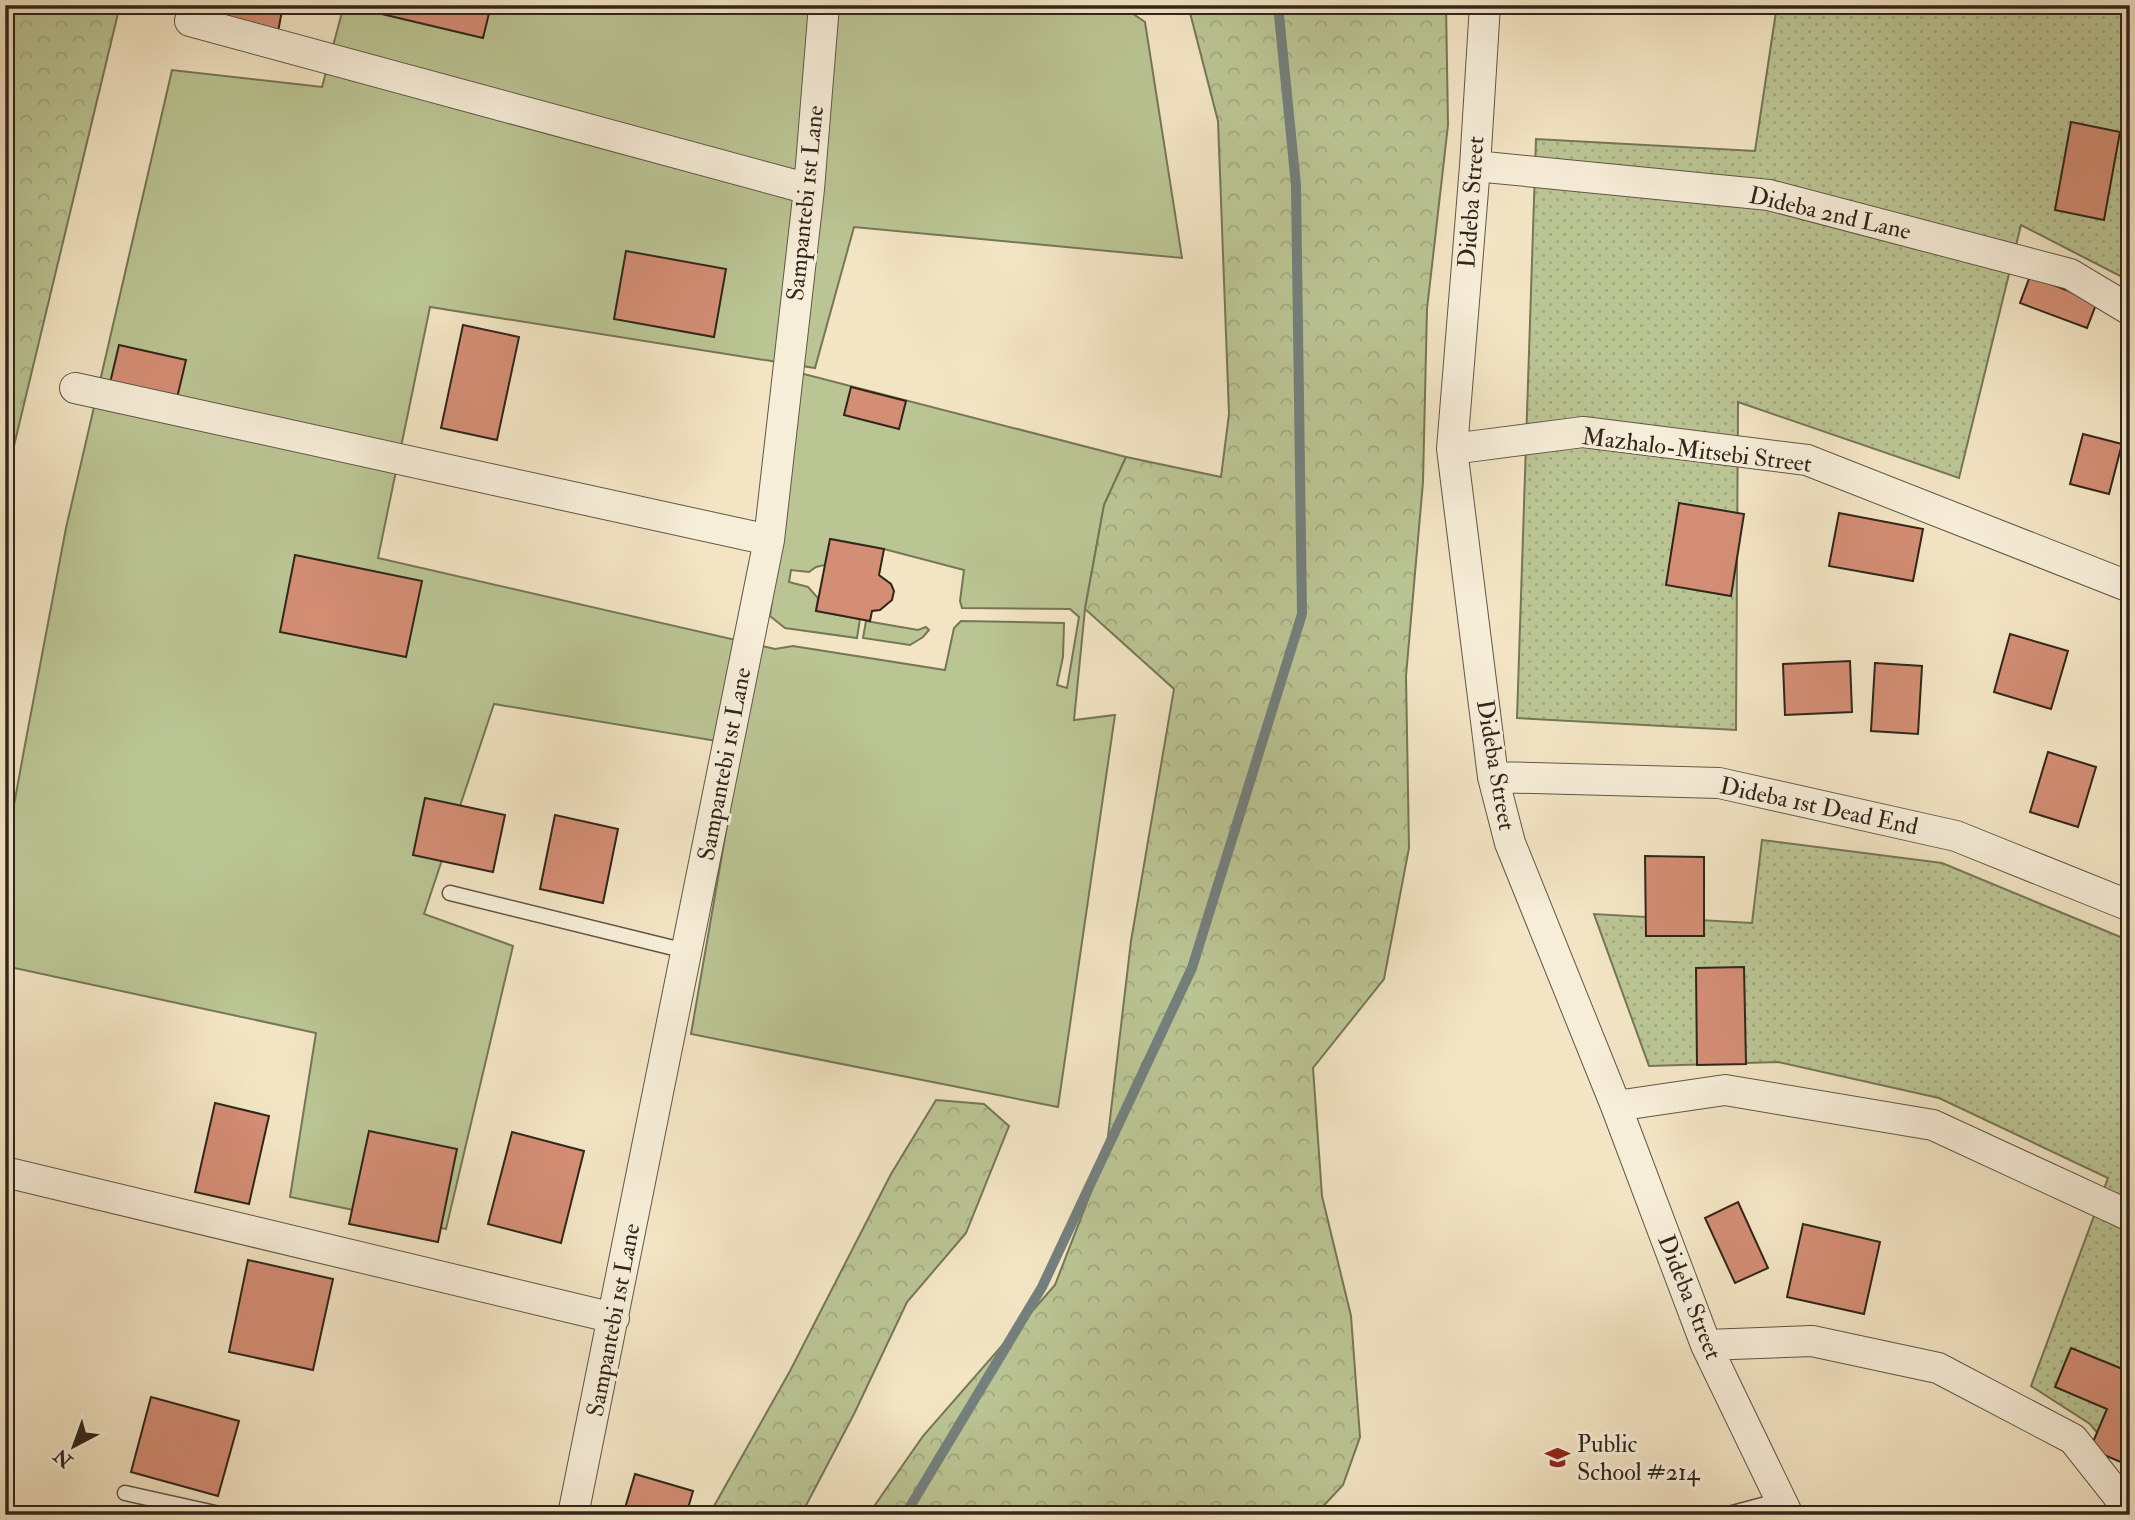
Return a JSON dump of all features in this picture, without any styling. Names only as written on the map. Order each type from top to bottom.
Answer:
[{"type":"street","name":"Sampantebi 1st Lane","points":[[573,1515],[769,540],[809,189],[824,5]]},
{"type":"street","name":"Dideba Street","points":[[1485,5],[1452,449],[1493,777],[1510,844],[1616,1107],[1706,1345],[1784,1507]]},
{"type":"street","points":[[190,21],[809,189]]},
{"type":"street","name":"Dideba 2nd Lane","points":[[1475,166],[1769,195],[2070,274],[2130,310]]},
{"type":"street","points":[[75,388],[769,540]]},
{"type":"street","name":"Mazhalo-Mitsebi Street","points":[[1452,449],[1583,432],[1807,460],[2130,587]]},
{"type":"street","name":"Dideba 1st Dead End","points":[[1493,777],[1719,783],[1956,836],[2130,906]]},
{"type":"street","points":[[1616,1107],[1725,1090],[1933,1125],[2130,1216]]},
{"type":"street","points":[[5,1172],[614,1318]]},
{"type":"street","points":[[1706,1345],[1812,1341],[1938,1368],[2073,1439],[2130,1511]]},
{"type":"lane","points":[[450,893],[686,951]]},
{"type":"lane","points":[[125,1493],[224,1515]]},
{"type":"lane","points":[[1725,1515],[1784,1507]]},
{"type":"green space","points":[[5,5],[120,5],[5,483]]},
{"type":"green space","points":[[344,5],[1120,5],[1145,22],[1182,258],[854,227],[815,368],[430,307],[378,558],[775,649],[793,646],[945,670],[954,628],[961,621],[1064,623],[1063,657],[1057,685],[1067,688],[1079,617],[1070,609],[962,608],[960,601],[964,570],[884,549],[831,539],[825,565],[809,572],[791,570],[789,582],[808,587],[818,598],[816,611],[860,619],[857,638],[785,628],[770,616],[800,373],[1126,457],[1104,505],[1085,609],[1074,720],[1115,715],[1058,1107],[691,1034],[741,745],[494,704],[424,914],[513,946],[446,1229],[290,1197],[316,1033],[5,966],[5,854],[24,750],[66,528],[172,70],[322,87]]},
{"type":"green space","points":[[1188,5],[1446,5],[1448,125],[1427,309],[1423,482],[1406,676],[1409,848],[1384,979],[1313,1068],[1322,1196],[1351,1316],[1360,1437],[1343,1485],[1315,1515],[868,1515],[923,1436],[1055,1285],[1106,1153],[1131,941],[1174,689],[1085,609],[1104,505],[1126,457],[1221,477],[1229,414],[1218,121]]},
{"type":"green space","points":[[1777,5],[2130,5],[2130,281],[2021,225],[1959,478],[1738,402],[1736,730],[1517,718],[1536,139],[1755,151]]},
{"type":"green space","points":[[866,621],[918,630],[926,627],[929,630],[910,645],[863,638]]},
{"type":"green space","points":[[1762,840],[1942,863],[2130,941],[2130,1472],[2090,1424],[2031,1386],[2108,1178],[1939,1098],[1778,1062],[1649,1066],[1594,914],[1752,923]]},
{"type":"green space","points":[[936,1100],[984,1104],[1009,1126],[966,1233],[907,1302],[854,1414],[801,1515],[709,1515],[790,1371],[891,1174]]},
{"type":"building","points":[[222,5],[283,5],[278,32],[219,22]]},
{"type":"building","points":[[371,5],[491,5],[483,38],[369,11]]},
{"type":"building","points":[[2012,5],[2049,5],[2047,13]]},
{"type":"building","points":[[2071,122],[2120,132],[2104,220],[2055,210]]},
{"type":"building","points":[[626,251],[726,269],[714,337],[614,319]]},
{"type":"building","points":[[2030,276],[2097,302],[2087,328],[2020,303]]},
{"type":"building","points":[[463,325],[519,337],[497,440],[441,428]]},
{"type":"building","points":[[119,345],[186,360],[177,398],[110,383]]},
{"type":"building","points":[[851,387],[906,401],[899,429],[844,415]]},
{"type":"building","points":[[2083,434],[2122,444],[2109,494],[2070,484]]},
{"type":"building","points":[[1679,503],[1744,514],[1731,596],[1666,585]]},
{"type":"building","points":[[1839,513],[1923,529],[1913,581],[1829,566]]},
{"type":"building","points":[[830,539],[884,549],[879,575],[891,584],[894,591],[892,600],[880,610],[872,611],[870,621],[816,611]]},
{"type":"building","points":[[295,555],[422,581],[406,657],[280,632]]},
{"type":"building","points":[[2010,634],[2068,651],[2051,709],[1994,692]]},
{"type":"building","points":[[1850,661],[1852,712],[1785,715],[1783,664]]},
{"type":"building","points":[[1875,663],[1922,666],[1918,734],[1871,731]]},
{"type":"building","points":[[2048,752],[2096,767],[2078,827],[2030,812]]},
{"type":"building","points":[[425,798],[505,815],[493,872],[413,855]]},
{"type":"building","points":[[555,815],[618,829],[603,903],[540,889]]},
{"type":"building","points":[[1645,856],[1704,857],[1704,936],[1646,936]]},
{"type":"building","points":[[1744,967],[1746,1064],[1697,1065],[1696,968]]},
{"type":"building","points":[[215,1103],[269,1116],[249,1204],[195,1192]]},
{"type":"building","points":[[369,1131],[457,1149],[438,1242],[349,1224]]},
{"type":"building","points":[[512,1132],[584,1151],[561,1243],[488,1224]]},
{"type":"building","points":[[1738,1202],[1768,1268],[1735,1283],[1705,1218]]},
{"type":"building","points":[[1803,1224],[1880,1242],[1864,1314],[1787,1297]]},
{"type":"building","points":[[248,1260],[333,1279],[313,1370],[229,1352]]},
{"type":"building","points":[[2071,1348],[2130,1372],[2130,1466],[2090,1449],[2107,1409],[2055,1387]]},
{"type":"building","points":[[151,1397],[239,1421],[218,1496],[131,1472]]},
{"type":"building","points":[[635,1474],[693,1491],[686,1515],[623,1515]]},
{"type":"waterway","points":[[905,1515],[1042,1287],[1192,968],[1302,614],[1296,185],[1278,5]]},
{"type":"place","name":"Public School #214","points":[[1557,1458]]}]
